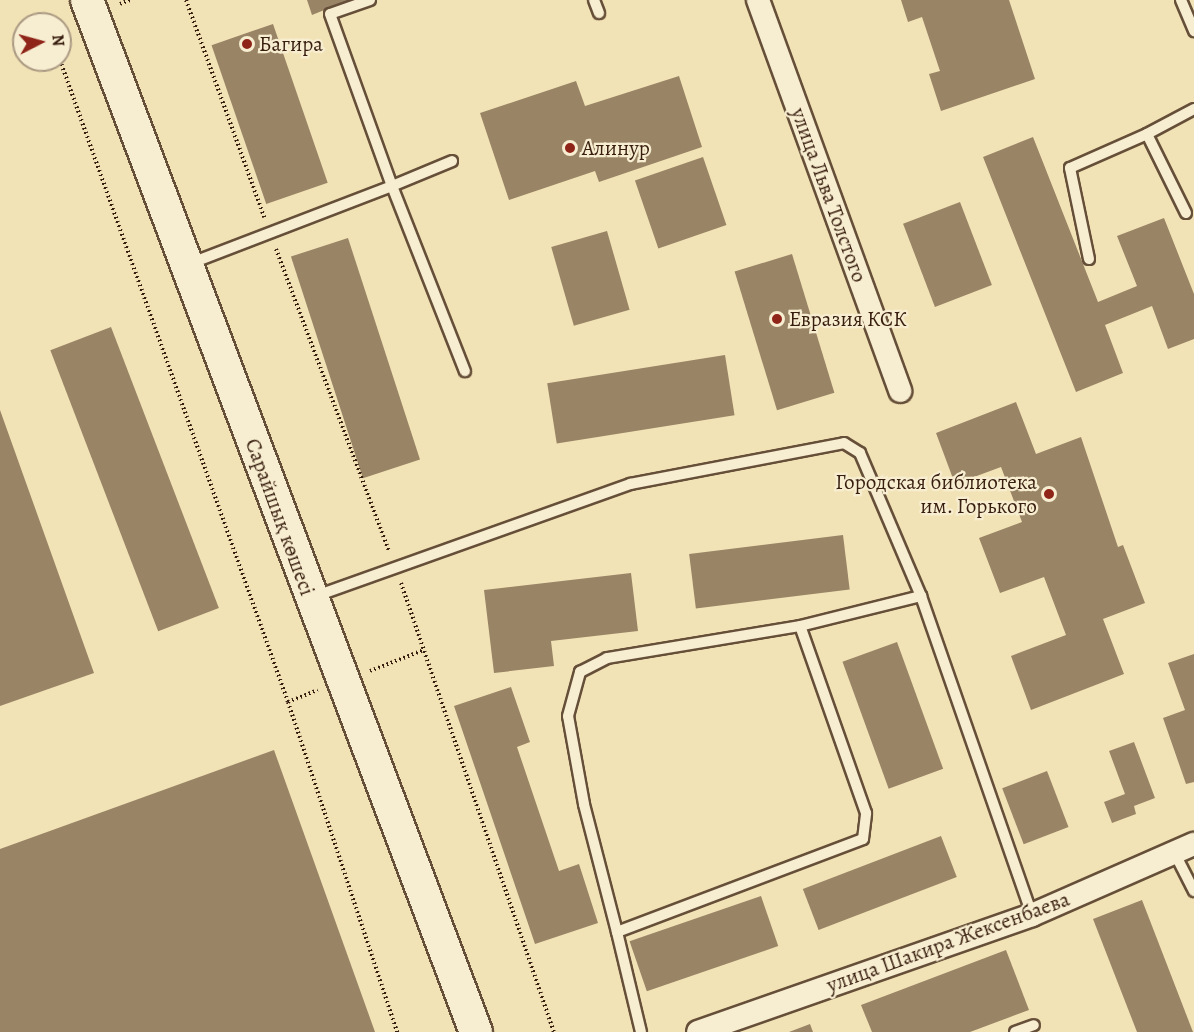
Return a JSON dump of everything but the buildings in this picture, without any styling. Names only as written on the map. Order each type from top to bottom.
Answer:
[{"type":"street","name":"Сарайшық көшесі","points":[[87,0],[310,598],[476,1032]]},
{"type":"street","name":"улица Льва Толстого","points":[[758,0],[900,391]]},
{"type":"street","name":"улица Шакира Жексенбаева","points":[[698,1032],[1032,915],[1184,848]]},
{"type":"lane","points":[[370,0],[330,14],[392,186],[465,371]]},
{"type":"lane","points":[[594,0],[599,13]]},
{"type":"lane","points":[[1182,0],[1194,31]]},
{"type":"lane","points":[[1089,259],[1070,168],[1147,134],[1194,109]]},
{"type":"lane","points":[[1147,134],[1186,213]]},
{"type":"lane","points":[[186,265],[452,161]]},
{"type":"lane","points":[[310,598],[630,484],[844,443],[860,453],[921,596],[1032,915]]},
{"type":"lane","points":[[641,1032],[584,804],[568,716],[580,672],[607,658],[800,626],[921,596]]},
{"type":"lane","points":[[617,932],[863,839],[866,813],[800,626]]},
{"type":"lane","points":[[1184,848],[1194,891]]},
{"type":"lane","points":[[1015,1032],[1034,1025]]},
{"type":"path","points":[[186,0],[269,232],[396,568],[554,1032]]},
{"type":"path","points":[[64,72],[288,702],[397,1032]]},
{"type":"place","name":"Багира","points":[[247,44]]},
{"type":"place","name":"Алинур","points":[[570,148]]},
{"type":"place","name":"Евразия КСК","points":[[777,319]]},
{"type":"place","name":"Городская библиотека им. Горького","points":[[1049,494]]}]
